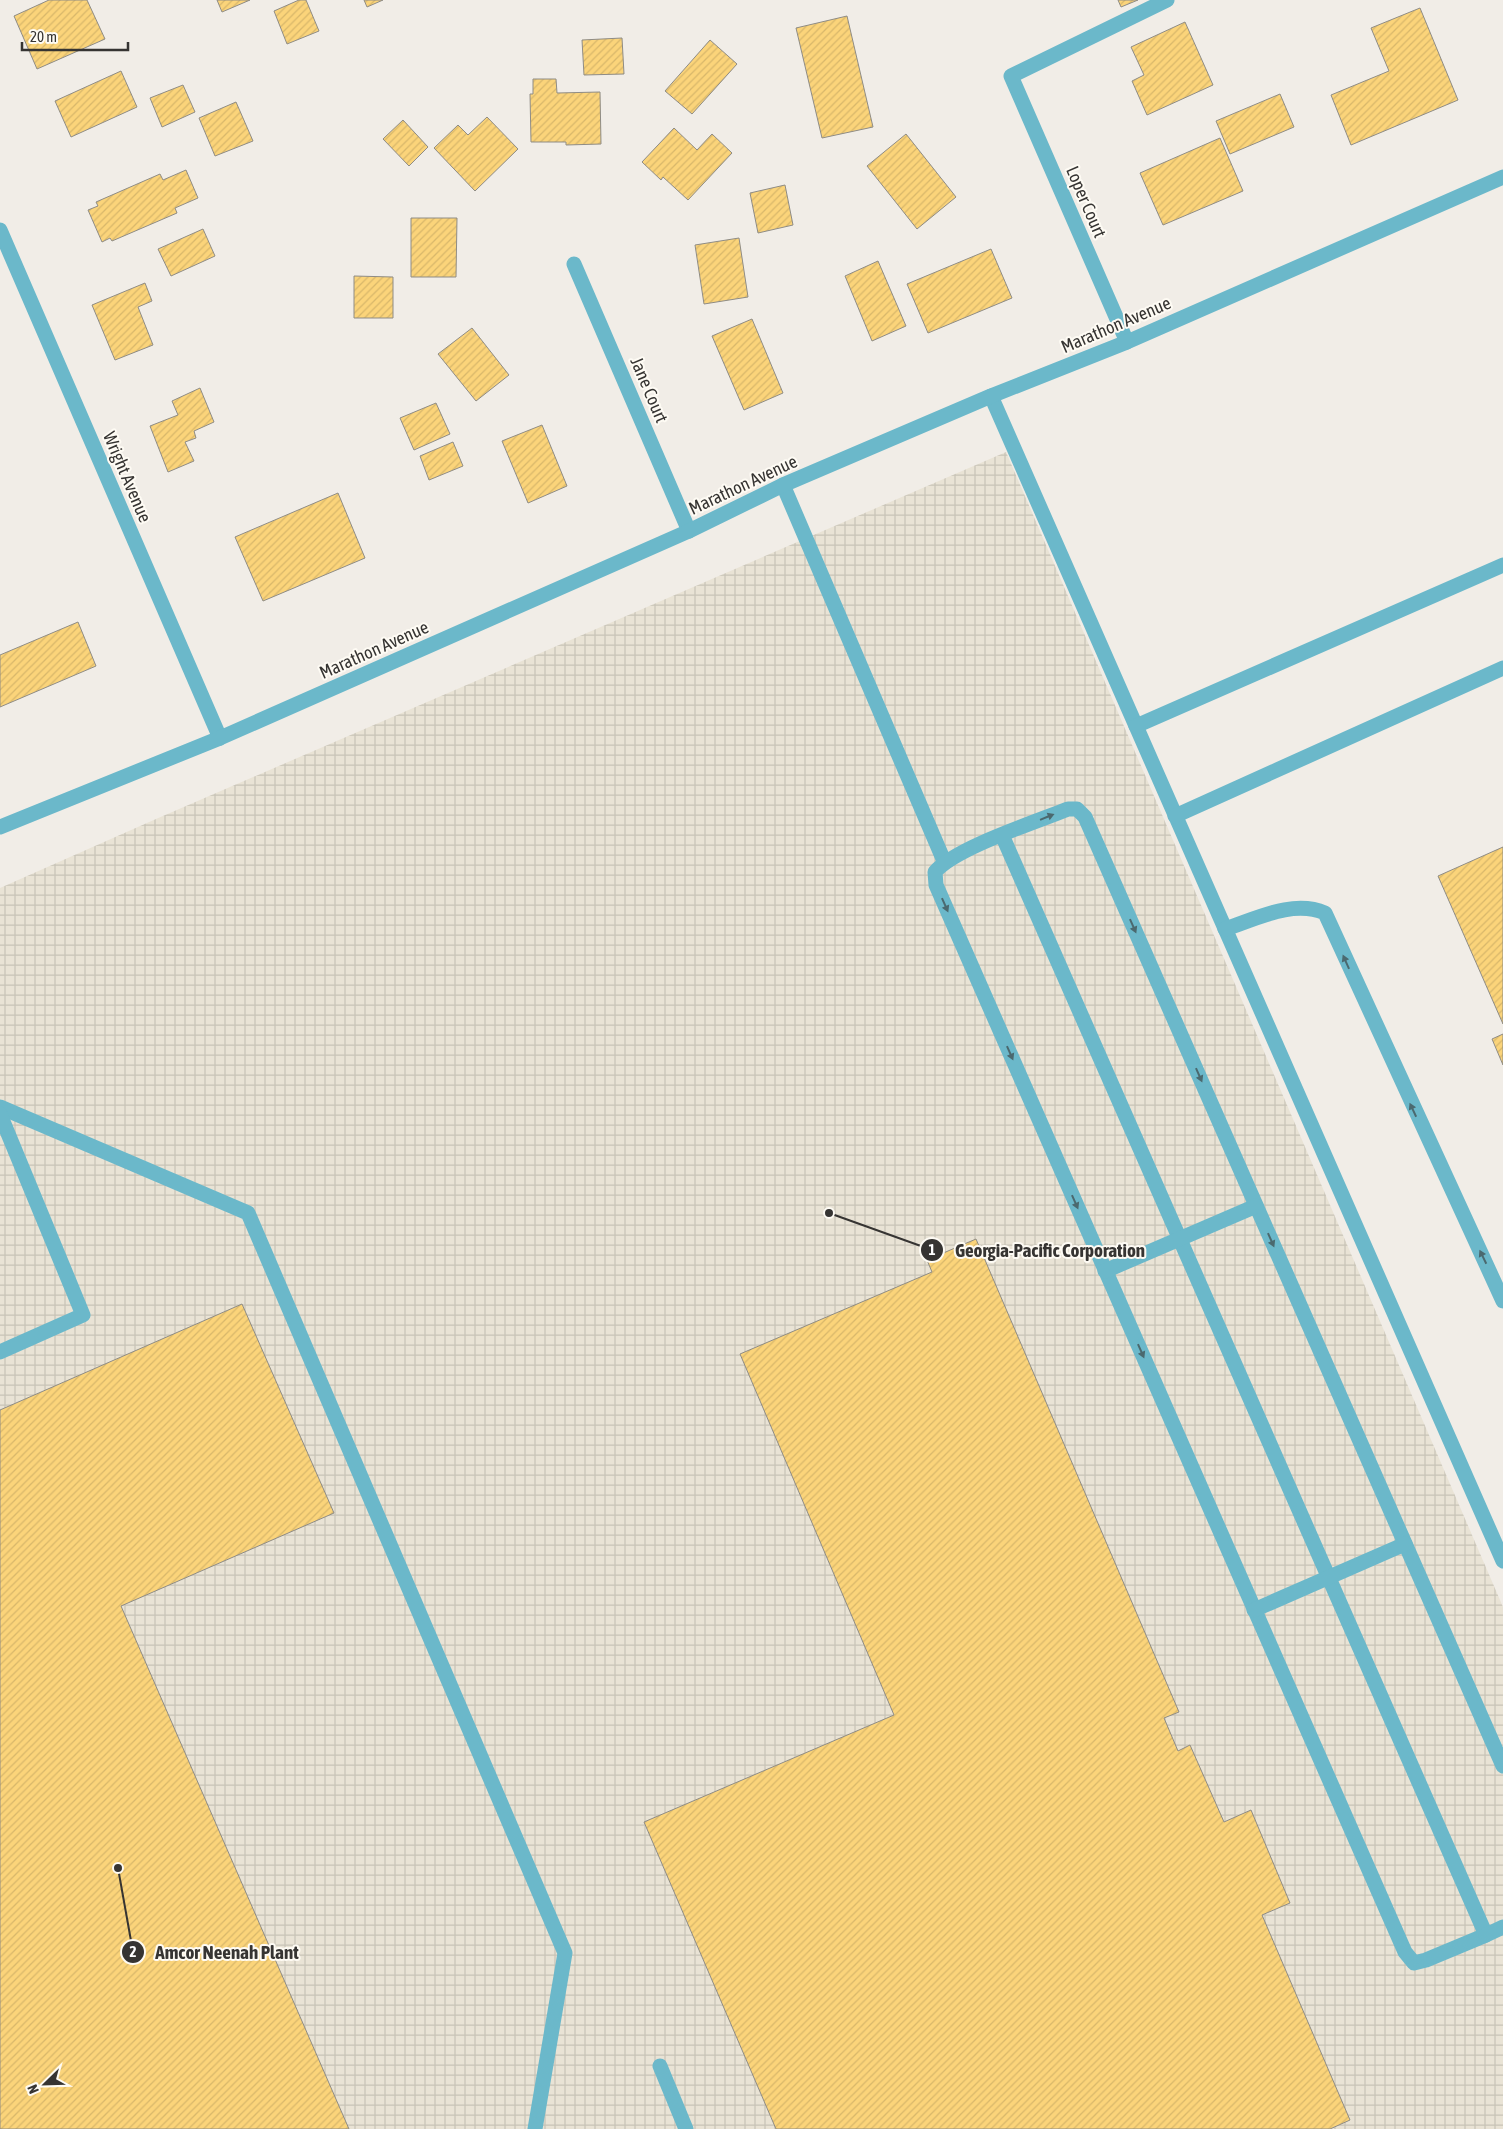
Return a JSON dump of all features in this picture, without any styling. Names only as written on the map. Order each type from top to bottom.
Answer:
[{"type":"street","name":"Loper Court","points":[[1127,342],[1011,76],[1167,0]]},
{"type":"street","name":"Marathon Avenue","points":[[0,827],[220,738],[689,531],[783,485],[991,396],[1127,342],[1503,177]]},
{"type":"street","name":"Wright Avenue","points":[[0,230],[220,738]]},
{"type":"street","name":"Jane Court","points":[[574,264],[689,531]]},
{"type":"street","points":[[991,396],[1503,1561]]},
{"type":"street","points":[[783,485],[944,861]]},
{"type":"street","points":[[1136,726],[1503,565]]},
{"type":"street","points":[[1176,816],[1503,668]]},
{"type":"street","points":[[1503,1766],[1085,817],[1077,809],[1068,808],[944,861],[934,872],[936,885],[1405,1952],[1414,1963],[1426,1960],[1503,1927]]},
{"type":"street","points":[[1002,836],[1486,1935]]},
{"type":"street","points":[[1226,929],[1290,908],[1313,908],[1324,913],[1503,1301]]},
{"type":"street","points":[[0,1107],[248,1214],[565,1953],[535,2129]]},
{"type":"street","points":[[0,1114],[83,1315],[0,1352]]},
{"type":"street","points":[[1105,1271],[1256,1206]]},
{"type":"street","points":[[1254,1610],[1405,1544]]},
{"type":"street","points":[[660,2066],[686,2129]]},
{"type":"shaded area","points":[[1006,452],[1503,1607],[1503,2129],[0,2129],[0,888]]},
{"type":"building","points":[[49,0],[87,0],[105,39],[37,69],[14,16]]},
{"type":"building","points":[[217,0],[250,0],[222,12]]},
{"type":"building","points":[[299,0],[306,0],[319,31],[287,44],[274,11]]},
{"type":"building","points":[[364,0],[383,0],[367,7]]},
{"type":"building","points":[[1118,0],[1138,0],[1121,7]]},
{"type":"building","points":[[1420,8],[1458,100],[1351,145],[1331,95],[1389,71],[1371,28]]},
{"type":"building","points":[[847,16],[873,127],[822,138],[796,28]]},
{"type":"building","points":[[1185,22],[1213,85],[1147,115],[1132,81],[1144,75],[1131,47]]},
{"type":"building","points":[[622,38],[624,74],[584,75],[582,40]]},
{"type":"building","points":[[710,40],[737,64],[692,114],[665,91]]},
{"type":"building","points":[[121,71],[137,107],[71,137],[55,101]]},
{"type":"building","points":[[533,79],[556,79],[557,93],[600,92],[601,144],[566,145],[566,142],[531,142],[530,94],[533,94]]},
{"type":"building","points":[[183,85],[195,112],[162,127],[150,98]]},
{"type":"building","points":[[1280,94],[1294,127],[1230,154],[1216,121]]},
{"type":"building","points":[[236,102],[253,141],[215,156],[199,118]]},
{"type":"building","points":[[487,117],[518,149],[475,191],[434,148],[458,125],[468,135]]},
{"type":"building","points":[[403,120],[428,147],[409,166],[383,139]]},
{"type":"building","points":[[674,128],[697,150],[712,134],[732,153],[688,200],[663,177],[661,180],[642,162]]},
{"type":"building","points":[[906,134],[956,197],[917,229],[867,166]]},
{"type":"building","points":[[1220,138],[1243,191],[1163,225],[1140,173]]},
{"type":"building","points":[[186,170],[198,198],[175,208],[177,213],[112,241],[110,238],[102,242],[88,210],[98,206],[96,202],[160,174],[163,180]]},
{"type":"building","points":[[785,185],[793,225],[758,233],[750,193]]},
{"type":"building","points":[[411,218],[457,218],[456,277],[411,277]]},
{"type":"building","points":[[203,229],[215,256],[171,276],[158,249]]},
{"type":"building","points":[[739,238],[748,297],[704,304],[695,245]]},
{"type":"building","points":[[991,249],[1012,298],[928,333],[907,284]]},
{"type":"building","points":[[878,261],[906,326],[872,341],[845,276]]},
{"type":"building","points":[[354,276],[393,277],[393,318],[354,318]]},
{"type":"building","points":[[145,283],[152,301],[138,307],[153,345],[115,360],[92,305]]},
{"type":"building","points":[[752,319],[783,393],[744,410],[712,336]]},
{"type":"building","points":[[472,328],[509,375],[476,401],[438,354]]},
{"type":"building","points":[[200,388],[214,422],[194,431],[196,438],[185,442],[194,461],[168,472],[150,426],[178,415],[172,401]]},
{"type":"building","points":[[436,403],[450,434],[414,450],[400,418]]},
{"type":"building","points":[[542,425],[567,486],[528,503],[502,441]]},
{"type":"building","points":[[453,442],[463,466],[429,480],[420,456]]},
{"type":"building","points":[[338,493],[365,558],[263,601],[235,537]]},
{"type":"building","points":[[78,622],[96,666],[0,707],[0,655]]},
{"type":"building","points":[[1503,847],[1503,1024],[1438,876]]},
{"type":"building","points":[[1503,1034],[1503,1065],[1492,1039]]},
{"type":"building","points":[[976,1239],[1179,1712],[1164,1718],[1178,1751],[1190,1745],[1224,1822],[1251,1810],[1290,1903],[1262,1915],[1350,2120],[1330,2129],[776,2129],[644,1822],[894,1715],[740,1354],[932,1272],[927,1260]]},
{"type":"building","points":[[242,1304],[334,1513],[121,1606],[349,2129],[0,2129],[0,1410]]},
{"type":"place","name":"Georgia-Pacific Corporation","points":[[829,1213]]},
{"type":"place","name":"Amcor Neenah Plant","points":[[118,1868]]}]
